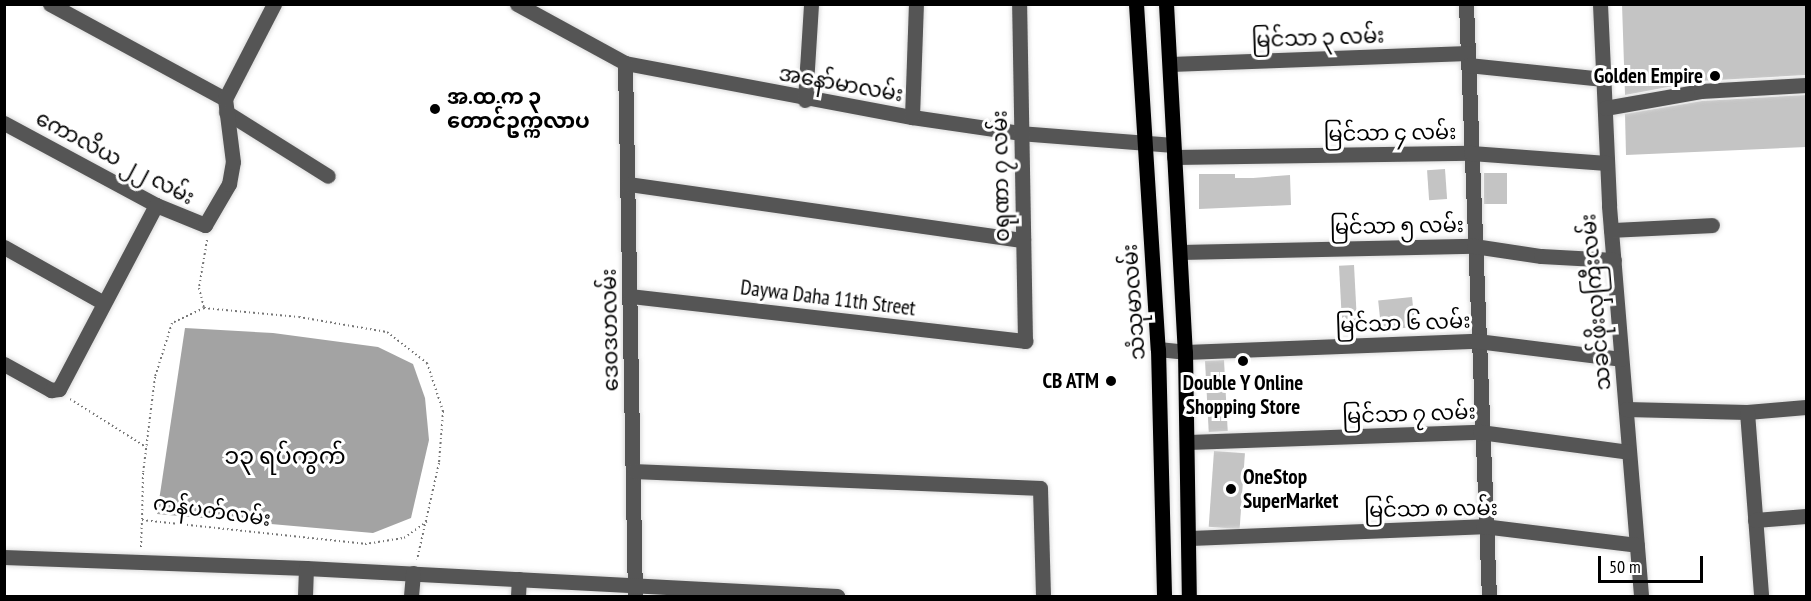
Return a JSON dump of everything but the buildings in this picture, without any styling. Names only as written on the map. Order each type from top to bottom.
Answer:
[{"type":"main road","name":"သံသုမာလမ်း","points":[[1136,4],[1158,349],[1164,597]]},
{"type":"main road","points":[[1166,4],[1185,352],[1190,538],[1189,597]]},
{"type":"street","points":[[50,4],[226,105],[328,176]]},
{"type":"street","points":[[206,225],[229,184],[233,162],[226,105],[274,4]]},
{"type":"street","name":"အနော်မာလမ်း","points":[[517,4],[625,63],[805,100],[1020,133],[1144,142],[1173,151]]},
{"type":"street","points":[[805,100],[811,4]]},
{"type":"street","points":[[912,117],[916,4]]},
{"type":"street","name":"၀ရုဏာ ၇ လမ်း","points":[[1019,4],[1020,133],[1027,338],[1021,342]]},
{"type":"street","points":[[1466,4],[1480,432],[1489,597]]},
{"type":"street","name":"သခင်ဖိုးလှကြီးလမ်း","points":[[1600,4],[1611,230],[1641,597]]},
{"type":"street","name":"မြင်သာ ၃ လမ်း","points":[[1170,64],[1468,59],[1603,79]]},
{"type":"street","name":"ဒေဝဒဟလမ်း","points":[[625,63],[635,591]]},
{"type":"street","points":[[1605,108],[1701,91],[1806,85]]},
{"type":"street","name":"ကောလိယ ၂၂ လမ်း","points":[[4,123],[156,205],[206,225]]},
{"type":"street","name":"မြင်သာ ၄ လမ်း","points":[[1173,151],[1471,153],[1607,163]]},
{"type":"street","points":[[628,184],[1023,240]]},
{"type":"street","points":[[4,364],[51,390],[59,389],[102,302],[156,205]]},
{"type":"street","points":[[1611,230],[1712,225]]},
{"type":"street","name":"မြင်သာ ၅ လမ်း","points":[[1180,252],[1474,246],[1541,256],[1614,260]]},
{"type":"street","points":[[4,247],[102,302]]},
{"type":"street","name":"Daywa Daha 11th Street","points":[[630,296],[1021,342]]},
{"type":"street","name":"မြင်သာ ၆ လမ်း","points":[[1158,349],[1185,352],[1477,341],[1621,359]]},
{"type":"street","points":[[1626,408],[1747,412],[1806,407]]},
{"type":"street","points":[[1747,412],[1761,597]]},
{"type":"street","name":"မြင်သာ ၇ လမ်း","points":[[1188,442],[1480,432],[1629,452]]},
{"type":"street","points":[[634,471],[1040,488],[1043,597]]},
{"type":"street","points":[[1755,520],[1806,516]]},
{"type":"street","name":"မြင်သာ ၈ လမ်း","points":[[1190,538],[1484,526],[1637,544]]},
{"type":"street","points":[[4,556],[413,573],[519,579],[635,591],[837,597]]},
{"type":"street","points":[[305,597],[306,568]]},
{"type":"street","points":[[411,597],[413,573]]},
{"type":"street","points":[[518,597],[519,579]]},
{"type":"path","points":[[206,225],[208,248],[199,288],[204,308],[299,317],[387,332],[427,363],[443,411],[440,463],[429,519],[413,573]]},
{"type":"path","name":"ကန်ပတ်လမ်း","points":[[204,308],[172,323],[155,377],[146,447],[142,520],[365,544],[405,538],[429,519]]},
{"type":"path","points":[[59,389],[74,403],[146,447]]},
{"type":"path","points":[[140,562],[142,520]]},
{"type":"shaded area","points":[[185,328],[273,333],[378,347],[413,364],[425,398],[429,440],[411,518],[373,533],[157,514]]},
{"type":"place","name":"Golden Empire","points":[[1715,76]]},
{"type":"place","name":"အ.ထ.က ၃ တောင်ဥက္ကလာပ","points":[[435,109]]},
{"type":"place","name":"Double Y Online Shopping Store","points":[[1243,361]]},
{"type":"place","name":"CB ATM","points":[[1111,381]]},
{"type":"place","name":"OneStop SuperMarket","points":[[1231,489]]},
{"type":"district","name":"၁၃ ရပ်ကွက်","points":[[285,456]]}]
